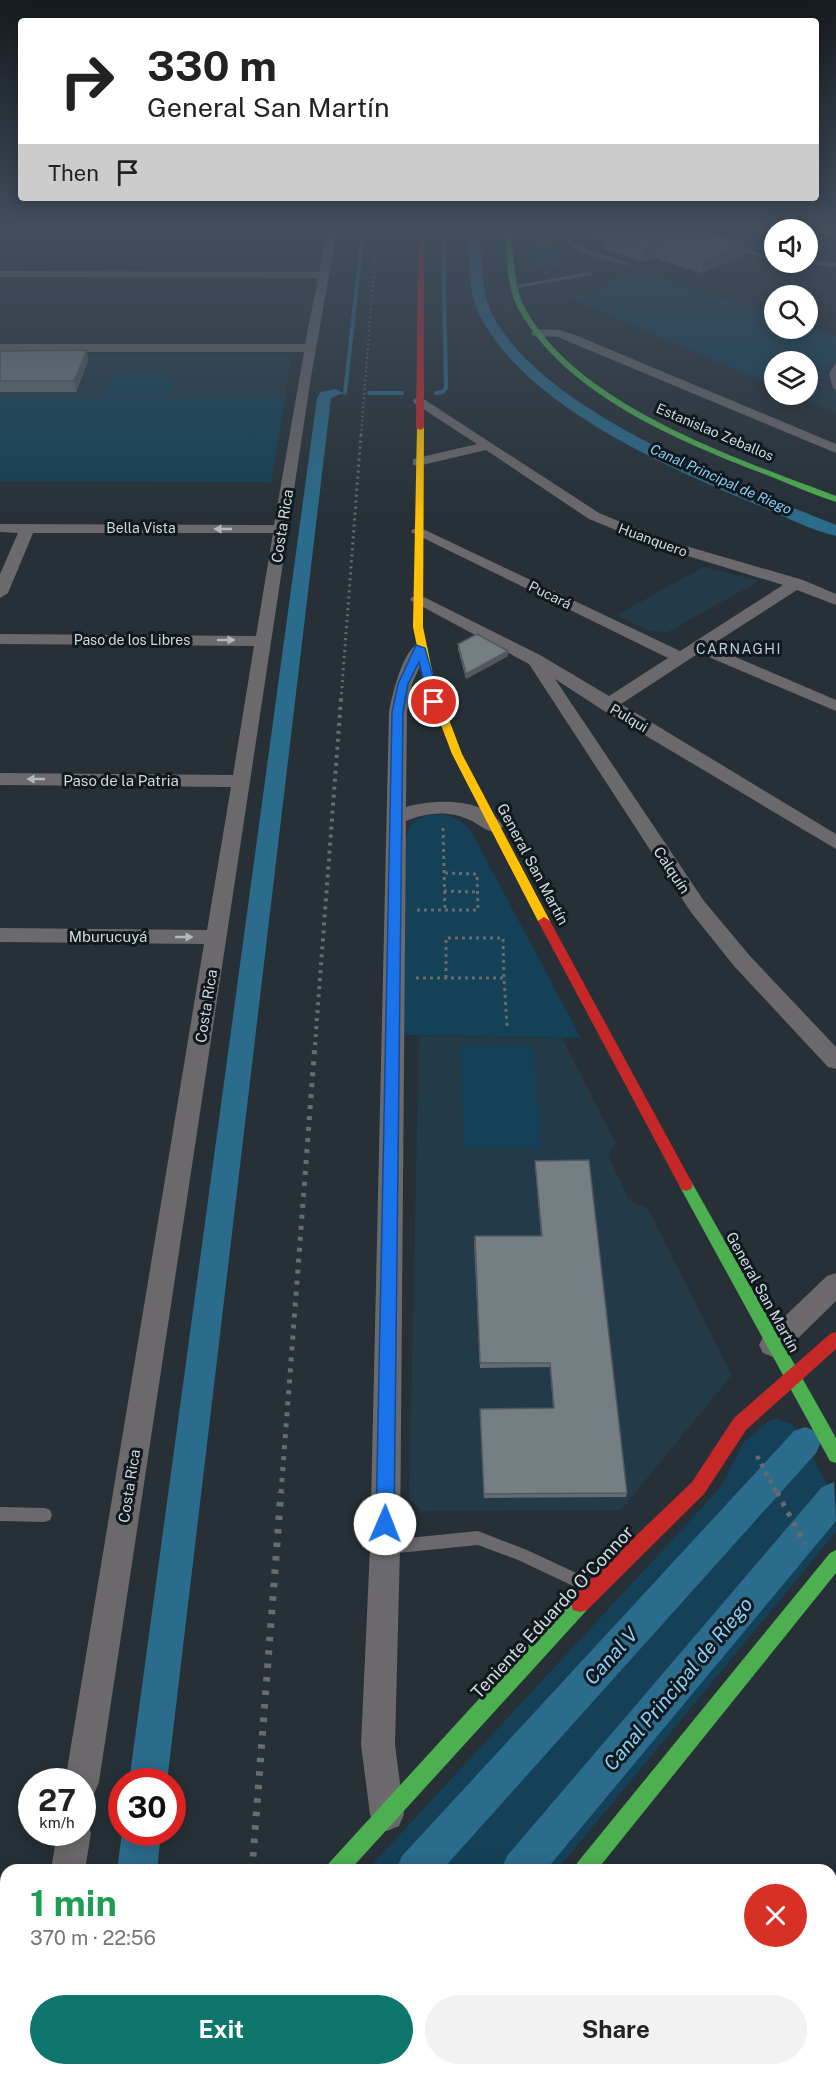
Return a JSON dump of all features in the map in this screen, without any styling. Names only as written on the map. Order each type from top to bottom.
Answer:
[{"type":"main road","name":"General San Martín","points":[[420,327],[418,600],[420,648],[439,715],[493,826],[773,1345],[836,1455]]},
{"type":"main road","name":"Estanislao Zeballos","points":[[533,327],[579,374],[647,421],[693,443],[836,499]]},
{"type":"main road","name":"Teniente Eduardo O'Connor","points":[[342,1864],[387,1817],[593,1588],[698,1488],[740,1424],[836,1339]]},
{"type":"main road","points":[[589,1864],[836,1559]]},
{"type":"main road","points":[[796,1609],[816,1598],[827,1597]]},
{"type":"street","name":"Costa Rica","points":[[84,1768],[263,641],[315,327]]},
{"type":"street","points":[[537,333],[560,334],[576,340],[836,449]]},
{"type":"street","points":[[0,348],[312,348]]},
{"type":"street","name":"Huanquero","points":[[419,400],[580,508],[613,525],[682,551],[797,583],[836,600]]},
{"type":"street","points":[[418,462],[486,446]]},
{"type":"street","name":"Bella Vista","points":[[0,528],[281,529]]},
{"type":"street","points":[[0,593],[27,528]]},
{"type":"street","name":"Pucará","points":[[418,532],[681,658]]},
{"type":"street","points":[[608,705],[797,583]]},
{"type":"street","name":"Pulqui","points":[[418,600],[534,659],[836,843]]},
{"type":"street","name":"Paso de los Libres","points":[[0,639],[263,641]]},
{"type":"street","points":[[698,647],[836,706]]},
{"type":"street","points":[[387,1817],[378,1745],[385,1548],[399,699],[420,648]]},
{"type":"street","name":"Calquín","points":[[534,659],[697,906],[742,961],[836,1061]]},
{"type":"street","name":"Paso de la Patria","points":[[0,779],[241,781]]},
{"type":"street","points":[[396,818],[420,808],[446,807],[471,811],[493,826]]},
{"type":"street","name":"Mburucuyá","points":[[0,935],[217,937]]},
{"type":"street","points":[[773,1345],[836,1284]]},
{"type":"street","points":[[69,1864],[72,1846]]},
{"type":"lane","points":[[836,366],[832,374],[836,388]]},
{"type":"lane","points":[[0,1514],[45,1515]]},
{"type":"lane","points":[[385,1548],[478,1538],[522,1555],[593,1588]]},
{"type":"path","points":[[444,828],[445,910]]},
{"type":"path","points":[[414,910],[478,910],[477,874],[444,873]]},
{"type":"path","points":[[444,891],[477,892]]},
{"type":"path","points":[[446,978],[446,938],[503,938],[507,1026]]},
{"type":"path","points":[[412,978],[504,978]]},
{"type":"path","points":[[755,1452],[804,1542]]},
{"type":"shaded area","points":[[637,327],[764,327],[764,339],[818,339],[818,330],[836,336],[836,361],[818,369],[818,351],[764,351],[764,382]]},
{"type":"shaded area","points":[[0,354],[282,354],[291,357],[285,398],[0,397]]},
{"type":"shaded area","points":[[836,361],[836,412],[818,405],[818,369]]},
{"type":"shaded area","points":[[112,375],[175,375],[169,395],[104,395]]},
{"type":"shaded area","points":[[0,397],[285,398],[271,482],[0,481]]},
{"type":"shaded area","points":[[703,567],[759,581],[668,632],[649,631],[617,615]]},
{"type":"shaded area","points":[[428,815],[452,817],[462,822],[471,831],[581,1038],[404,1035],[405,840],[412,822]]},
{"type":"shaded area","points":[[419,1036],[562,1038],[616,1144],[608,1155],[629,1200],[648,1209],[732,1375],[621,1510],[421,1511],[409,1498]]},
{"type":"shaded area","points":[[461,1046],[533,1046],[541,1148],[464,1148]]},
{"type":"shaded area","points":[[776,1419],[792,1424],[803,1437],[836,1503],[836,1532],[562,1864],[373,1864],[721,1487],[744,1442],[770,1420]]},
{"type":"building","points":[[87,350],[74,381],[0,381],[0,351]]},
{"type":"building","points":[[477,634],[508,651],[466,674],[458,644]]},
{"type":"building","points":[[589,1160],[627,1493],[484,1494],[480,1409],[554,1408],[550,1363],[480,1363],[475,1236],[542,1236],[535,1161]]},
{"type":"waterway","points":[[345,393],[352,327]]},
{"type":"waterway","points":[[436,393],[443,392],[446,388],[445,327]]},
{"type":"waterway","name":"Canal Principal de Riego","points":[[494,327],[511,351],[547,385],[592,416],[642,445],[695,471],[836,531]]},
{"type":"waterway","points":[[150,1768],[324,398],[326,395],[336,393]]},
{"type":"waterway","points":[[369,393],[402,393]]},
{"type":"waterway","name":"Canal V","points":[[421,1864],[805,1442]]},
{"type":"waterway","name":"Canal Principal de Riego","points":[[526,1864],[834,1498]]},
{"type":"waterway","points":[[138,1864],[140,1846]]},
{"type":"railway","points":[[361,435],[369,327]]},
{"type":"railway","points":[[341,700],[361,434]]},
{"type":"railway","points":[[315,1045],[341,699]]},
{"type":"railway","points":[[281,1493],[315,1044]]},
{"type":"railway","points":[[252,1864],[281,1492]]},
{"type":"traffic: fast","points":[[533,327],[544,343],[577,373],[617,401],[661,426],[708,448],[836,499]]},
{"type":"traffic: fast","points":[[686,1185],[836,1455]]},
{"type":"traffic: fast","points":[[589,1864],[836,1559]]},
{"type":"traffic: fast","points":[[341,1864],[580,1603]]},
{"type":"traffic: slow","points":[[420,428],[418,627],[429,680],[457,754],[544,921]]},
{"type":"traffic: jam","points":[[420,428],[421,327]]},
{"type":"traffic: jam","points":[[544,921],[686,1185]]},
{"type":"traffic: jam","points":[[580,1603],[698,1488],[740,1424],[836,1339]]},
{"type":"district","name":"CARNAGHI","points":[[739,649]]},
{"type":"route","points":[[385,1524],[398,712],[403,684],[420,648],[434,702]]}]
